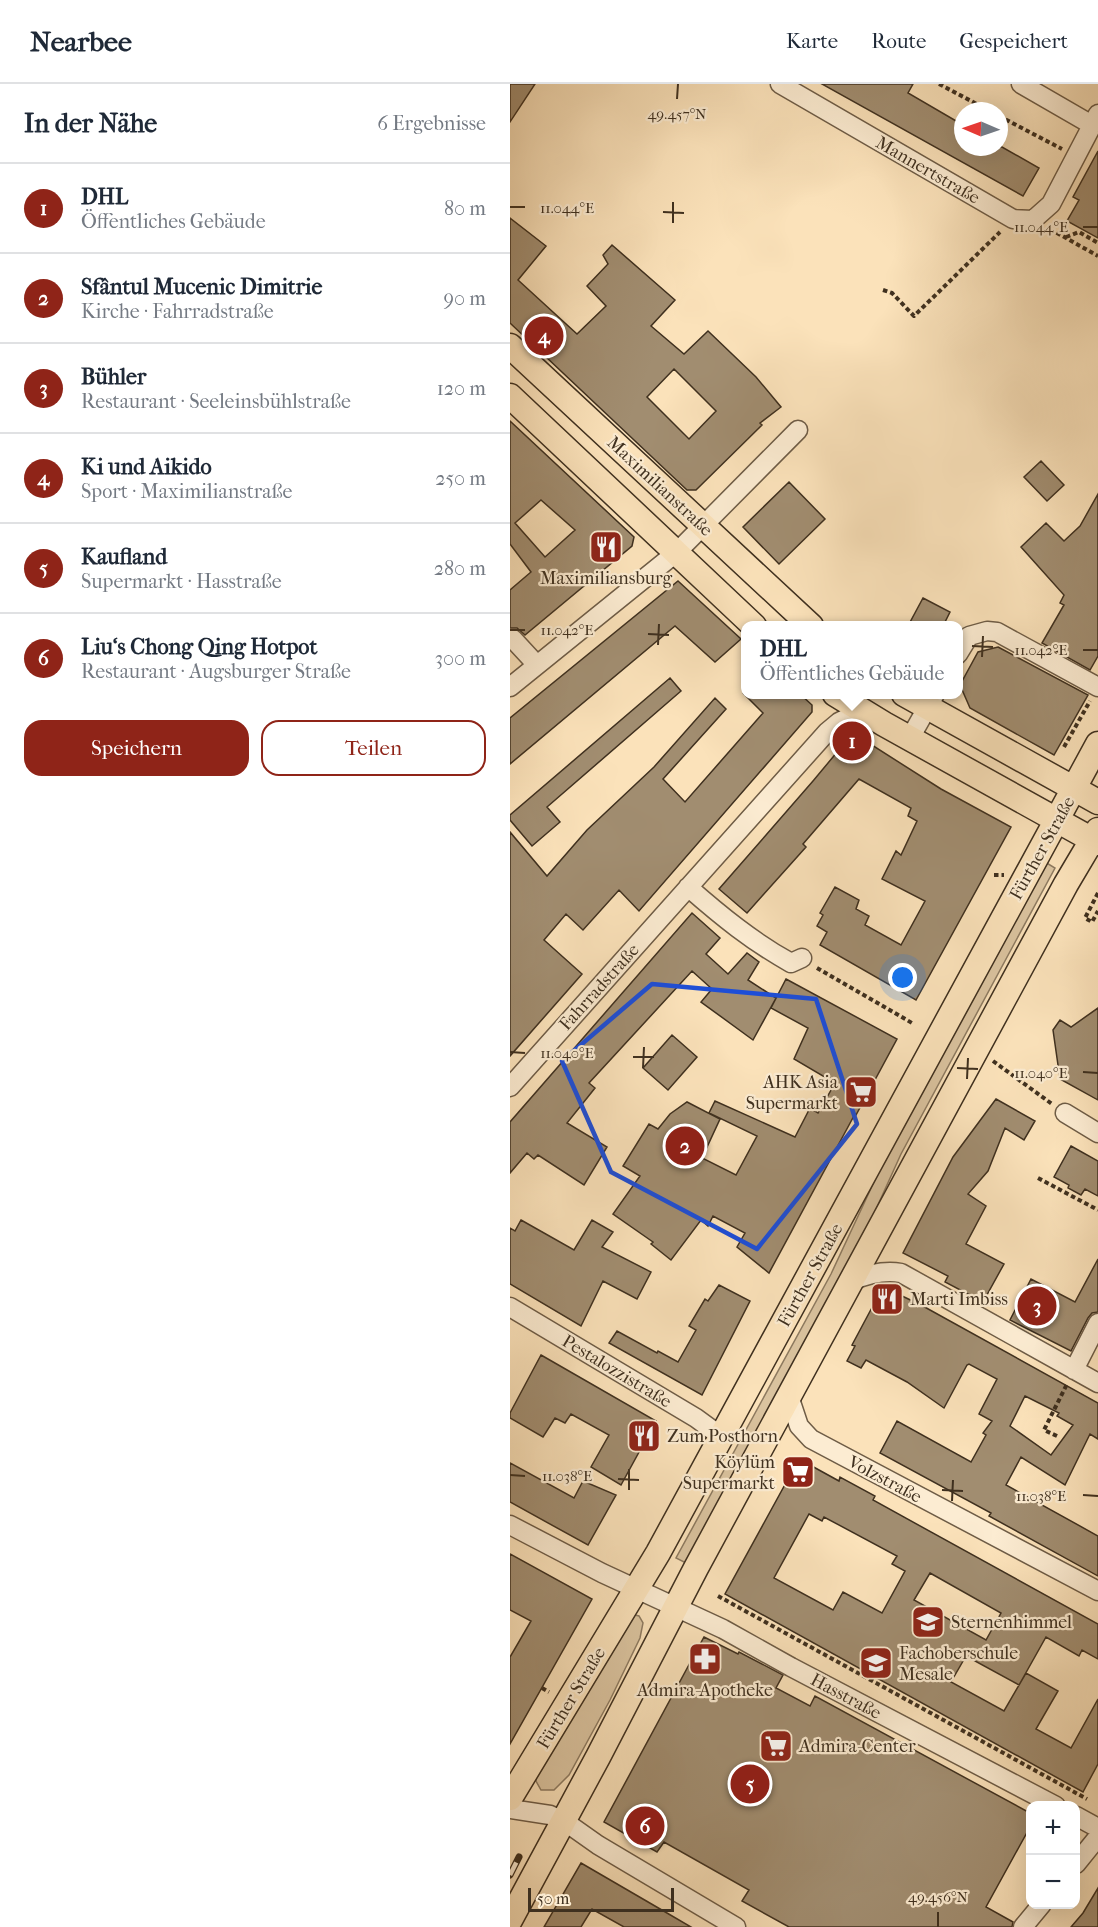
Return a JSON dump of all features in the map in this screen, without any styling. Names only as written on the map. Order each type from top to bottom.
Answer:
[{"type":"main road","name":"Maximilianstraße","points":[[510,346],[806,621]]},
{"type":"main road","name":"Maximilianstraße","points":[[510,396],[749,621]]},
{"type":"main road","points":[[510,1920],[789,1396],[977,1049],[1096,838],[1057,821],[843,699]]},
{"type":"main road","points":[[932,701],[1098,802]]},
{"type":"main road","name":"Fürther Straße","points":[[510,1798],[637,1589],[722,1437],[1098,744]]},
{"type":"street","name":"Mannertstraße","points":[[780,84],[1013,219],[1033,220]]},
{"type":"street","points":[[1021,84],[1095,119],[1051,204],[1033,220]]},
{"type":"street","points":[[510,687],[677,552],[798,430]]},
{"type":"street","points":[[963,646],[969,636],[987,631],[997,632],[1097,687]]},
{"type":"street","points":[[513,639],[537,665]]},
{"type":"street","points":[[910,738],[932,701]]},
{"type":"street","name":"Fahrradstraße","points":[[510,1087],[832,727],[861,711]]},
{"type":"street","points":[[688,887],[731,924],[770,951],[791,963],[802,958]]},
{"type":"street","points":[[1065,1113],[1098,1133]]},
{"type":"street","points":[[852,1281],[874,1273],[889,1271],[901,1273],[1098,1383]]},
{"type":"street","name":"Pestalozzistraße","points":[[510,1306],[696,1418],[722,1437]]},
{"type":"street","points":[[1074,1370],[1098,1323]]},
{"type":"street","name":"Volzstraße","points":[[789,1396],[799,1426],[811,1439],[1098,1591]]},
{"type":"street","name":"Hasstraße","points":[[510,1526],[602,1573],[723,1629],[791,1668],[1046,1801]]},
{"type":"street","points":[[510,1809],[550,1815],[564,1821],[598,1845],[736,1927]]},
{"type":"street","points":[[1080,1818],[1098,1828]]},
{"type":"street","points":[[1080,1859],[1098,1838]]},
{"type":"street","points":[[1023,1927],[1039,1909]]},
{"type":"path","points":[[939,84],[973,102]]},
{"type":"path","points":[[1008,121],[1076,156]]},
{"type":"path","points":[[883,290],[892,293],[914,316],[1013,219]]},
{"type":"path","points":[[1033,220],[1098,256]]},
{"type":"path","points":[[1065,238],[1079,232],[1098,243]]},
{"type":"path","points":[[1064,747],[1097,687]]},
{"type":"path","points":[[1098,893],[1085,918],[1092,922],[1098,911]]},
{"type":"path","points":[[802,958],[912,1023]]},
{"type":"path","points":[[977,1049],[1065,1113]]},
{"type":"path","points":[[1038,1178],[1098,1210]]},
{"type":"path","points":[[1058,1436],[1044,1430],[1074,1370]]},
{"type":"path","points":[[718,1596],[1088,1799]]},
{"type":"highlighted area","points":[[652,984],[816,999],[857,1124],[757,1249],[611,1172],[562,1061]]},
{"type":"shaded area","points":[[1045,862],[1055,868],[901,1154],[847,1273],[688,1564],[676,1558],[831,1274],[888,1152]]},
{"type":"shaded area","points":[[632,1616],[639,1616],[643,1623],[640,1638],[610,1700],[569,1775],[554,1790],[541,1790],[536,1781],[536,1774]]},
{"type":"building","points":[[510,84],[535,84],[510,122]]},
{"type":"building","points":[[822,84],[913,84],[908,93],[954,120],[954,156],[1008,156],[1008,150],[1039,168],[1023,196]]},
{"type":"building","points":[[1098,151],[1098,238],[1067,221],[1079,200],[1073,197]]},
{"type":"building","points":[[510,218],[546,246],[518,280],[577,334],[606,306],[587,286],[608,264],[603,255],[612,245],[675,300],[651,326],[684,354],[708,331],[756,377],[781,407],[760,423],[762,425],[696,490],[687,490],[510,323]],"holes":[[[674,369],[716,411],[689,439],[647,397]]]},
{"type":"building","points":[[510,421],[634,537],[632,546],[525,635],[517,628],[510,628],[510,590],[531,572],[510,544]],"holes":[[[541,500],[575,530],[545,557],[515,523]]]},
{"type":"building","points":[[1041,461],[1064,485],[1047,501],[1024,477]]},
{"type":"building","points":[[789,482],[825,519],[779,564],[743,527]]},
{"type":"building","points":[[1098,494],[1098,656],[1090,670],[1042,643],[1064,605],[1060,603],[1064,595],[1021,547],[1046,523],[1064,541],[1080,526]]},
{"type":"building","points":[[678,581],[741,639],[715,662],[675,626],[510,764],[510,718]]},
{"type":"building","points":[[923,598],[950,612],[946,621],[911,621]]},
{"type":"building","points":[[998,647],[1088,695],[1054,755],[970,708],[963,692],[963,680],[978,652]]},
{"type":"building","points":[[670,678],[681,691],[547,807],[560,822],[532,846],[510,820],[510,815]]},
{"type":"building","points":[[715,698],[726,709],[663,779],[685,802],[763,713],[749,699],[805,699],[812,705],[812,712],[639,911],[619,890],[583,930],[566,914],[544,940],[582,974],[510,1056],[510,832],[547,876],[587,830],[654,767]]},
{"type":"building","points":[[853,733],[941,789],[1011,827],[916,1000],[820,945],[827,932],[817,926],[823,915],[820,913],[835,887],[859,900],[856,909],[869,916],[865,925],[901,945],[925,901],[882,879],[896,851],[901,855],[917,821],[908,816],[911,808],[859,779],[803,844],[806,847],[747,913],[719,889]]},
{"type":"building","points":[[692,913],[720,938],[706,954],[728,974],[747,953],[759,962],[748,980],[776,998],[753,1040],[701,1002],[712,989],[692,971],[589,1083],[595,1088],[567,1123],[607,1147],[584,1185],[538,1155],[534,1159],[527,1153],[510,1173],[510,1122]]},
{"type":"building","points":[[786,979],[897,1039],[769,1273],[737,1247],[745,1233],[713,1216],[708,1226],[701,1220],[671,1260],[651,1244],[653,1242],[613,1214],[640,1176],[623,1166],[649,1124],[658,1129],[670,1114],[687,1102],[720,1119],[702,1158],[736,1175],[757,1136],[709,1113],[715,1101],[795,1137],[810,1108],[818,1113],[835,1083],[794,1059],[808,1028],[771,1008]]},
{"type":"building","points":[[1098,1008],[1098,1100],[1060,1079],[1053,1030],[1060,1020],[1071,1027]]},
{"type":"building","points":[[672,1035],[697,1057],[668,1090],[643,1068]]},
{"type":"building","points":[[996,1099],[1035,1121],[1024,1140],[1005,1128],[988,1171],[968,1194],[986,1206],[966,1244],[1004,1264],[983,1302],[945,1282],[948,1276],[903,1253],[953,1157]]},
{"type":"building","points":[[1071,1146],[1098,1161],[1098,1196],[1085,1189],[1081,1195],[1054,1177]]},
{"type":"building","points":[[521,1220],[574,1250],[592,1220],[613,1232],[602,1247],[651,1272],[637,1299],[603,1281],[581,1326],[510,1284],[510,1228],[515,1231]]},
{"type":"building","points":[[1098,1259],[1098,1312],[1092,1313],[1088,1318],[1071,1351],[1010,1320],[1031,1279],[1075,1302]]},
{"type":"building","points":[[719,1285],[750,1301],[702,1395],[609,1343],[617,1331],[678,1362],[696,1330],[689,1326],[705,1299],[708,1301]]},
{"type":"building","points":[[883,1287],[921,1305],[1098,1403],[1098,1439],[1090,1434],[1065,1485],[1021,1457],[1006,1485],[1098,1536],[1098,1576],[989,1516],[991,1513],[880,1453],[897,1421],[971,1462],[986,1435],[983,1433],[992,1421],[979,1414],[997,1379],[967,1365],[944,1408],[907,1382],[866,1360],[861,1368],[847,1361],[855,1346],[852,1345]],"holes":[[[1025,1396],[1059,1413],[1057,1416],[1073,1425],[1051,1455],[1010,1426]]]},
{"type":"building","points":[[541,1355],[656,1421],[621,1485],[591,1467],[609,1435],[571,1414],[565,1423],[555,1418],[543,1437],[510,1418],[510,1413]]},
{"type":"building","points":[[799,1459],[839,1481],[840,1477],[875,1496],[873,1500],[1098,1624],[1098,1659],[1082,1650],[1079,1656],[1046,1637],[1019,1685],[966,1656],[951,1682],[1004,1711],[1026,1673],[1058,1691],[1036,1729],[1071,1748],[1098,1699],[1098,1764],[1083,1792],[725,1594]],"holes":[[[809,1514],[822,1521],[824,1517],[897,1556],[892,1564],[905,1571],[882,1613],[843,1592],[833,1610],[774,1578]],[[930,1573],[1001,1613],[986,1640],[914,1600]]]},
{"type":"building","points":[[510,1463],[574,1498],[583,1481],[616,1495],[588,1545],[510,1502]]},
{"type":"building","points":[[510,1554],[592,1599],[510,1744],[510,1657],[531,1621],[510,1610]]},
{"type":"building","name":"Admira-Center","points":[[704,1637],[783,1675],[776,1688],[810,1706],[815,1696],[1026,1811],[1026,1834],[986,1907],[1013,1922],[1012,1927],[789,1927],[742,1901],[749,1890],[664,1842],[657,1852],[604,1822]]},
{"type":"building","points":[[581,1863],[691,1927],[624,1927],[592,1909],[581,1927],[544,1927]]},
{"type":"building","points":[[1098,1888],[1098,1927],[1071,1927],[1083,1913]]},
{"type":"railway","points":[[510,1875],[519,1857]]},
{"type":"place","name":"Ki und Aikido","points":[[544,336]]},
{"type":"place","name":"Maximiliansburg","points":[[606,547]]},
{"type":"place","name":"DHL","points":[[852,741]]},
{"type":"place","name":"AHK Asia Supermarkt","points":[[861,1092]]},
{"type":"place","name":"Sfântul Mucenic Dimitrie","points":[[685,1146]]},
{"type":"place","name":"Marti Imbiss","points":[[887,1299]]},
{"type":"place","name":"Bühler","points":[[1037,1306]]},
{"type":"place","name":"Zum Posthorn","points":[[644,1436]]},
{"type":"place","name":"Köylüm Supermarkt","points":[[798,1472]]},
{"type":"place","name":"Sternenhimmel","points":[[928,1622]]},
{"type":"place","name":"Admira-Apotheke","points":[[705,1659]]},
{"type":"place","name":"Fachoberschule Mesale","points":[[876,1663]]},
{"type":"place","name":"Admira-Center","points":[[776,1746]]},
{"type":"place","name":"Kaufland","points":[[750,1784]]},
{"type":"place","name":"Liu‘s Chong Qing Hotpot","points":[[645,1826]]}]
